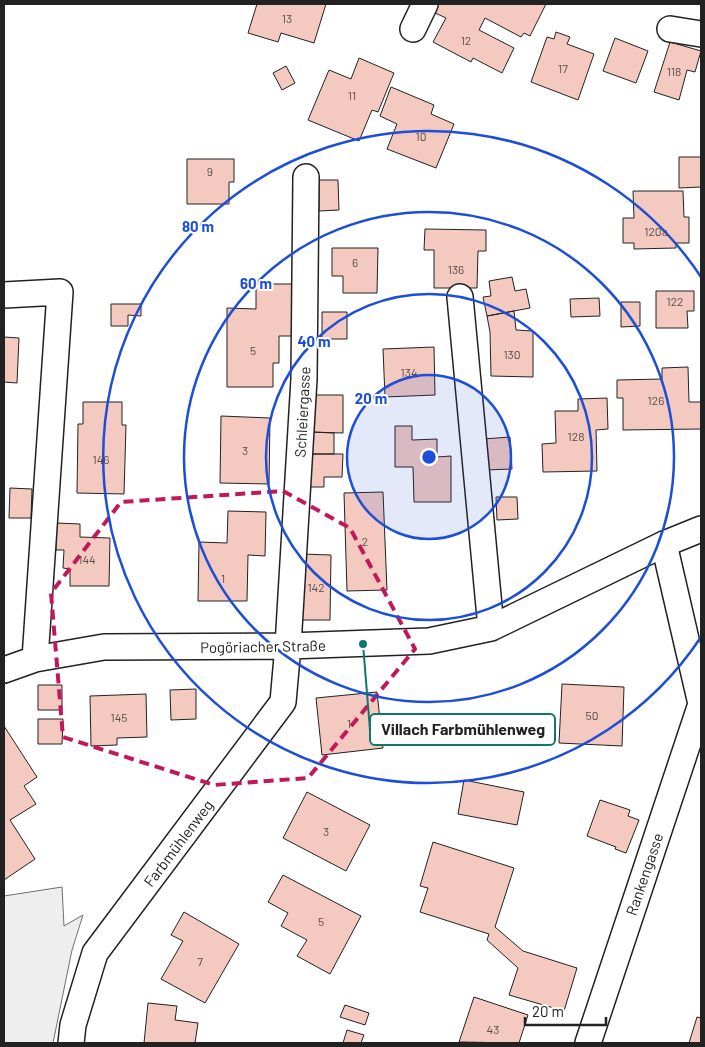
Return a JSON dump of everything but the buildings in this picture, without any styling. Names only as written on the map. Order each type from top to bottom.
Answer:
[{"type":"street","points":[[413,29],[425,4]]},
{"type":"street","points":[[670,29],[701,34]]},
{"type":"street","name":"Schleiergasse","points":[[288,646],[304,379],[306,177]]},
{"type":"street","points":[[4,295],[60,292],[35,659]]},
{"type":"street","points":[[460,297],[491,628]]},
{"type":"street","name":"Pogöriacher Straße","points":[[4,670],[35,659],[104,647],[288,646],[429,641],[491,628],[664,544],[701,530]]},
{"type":"street","name":"Rankengasse","points":[[588,1043],[701,704],[664,544]]},
{"type":"street","name":"Farbmühlenweg","points":[[71,1043],[73,1025],[95,953],[283,702],[288,646]]},
{"type":"highlighted area","points":[[283,491],[350,528],[415,649],[308,778],[214,785],[63,737],[51,593],[121,502]]},
{"type":"shaded area","points":[[62,887],[64,926],[83,915],[72,950],[53,1043],[4,1043],[4,896]]},
{"type":"place","name":"Villach Farbmühlenweg","points":[[363,644]]}]
